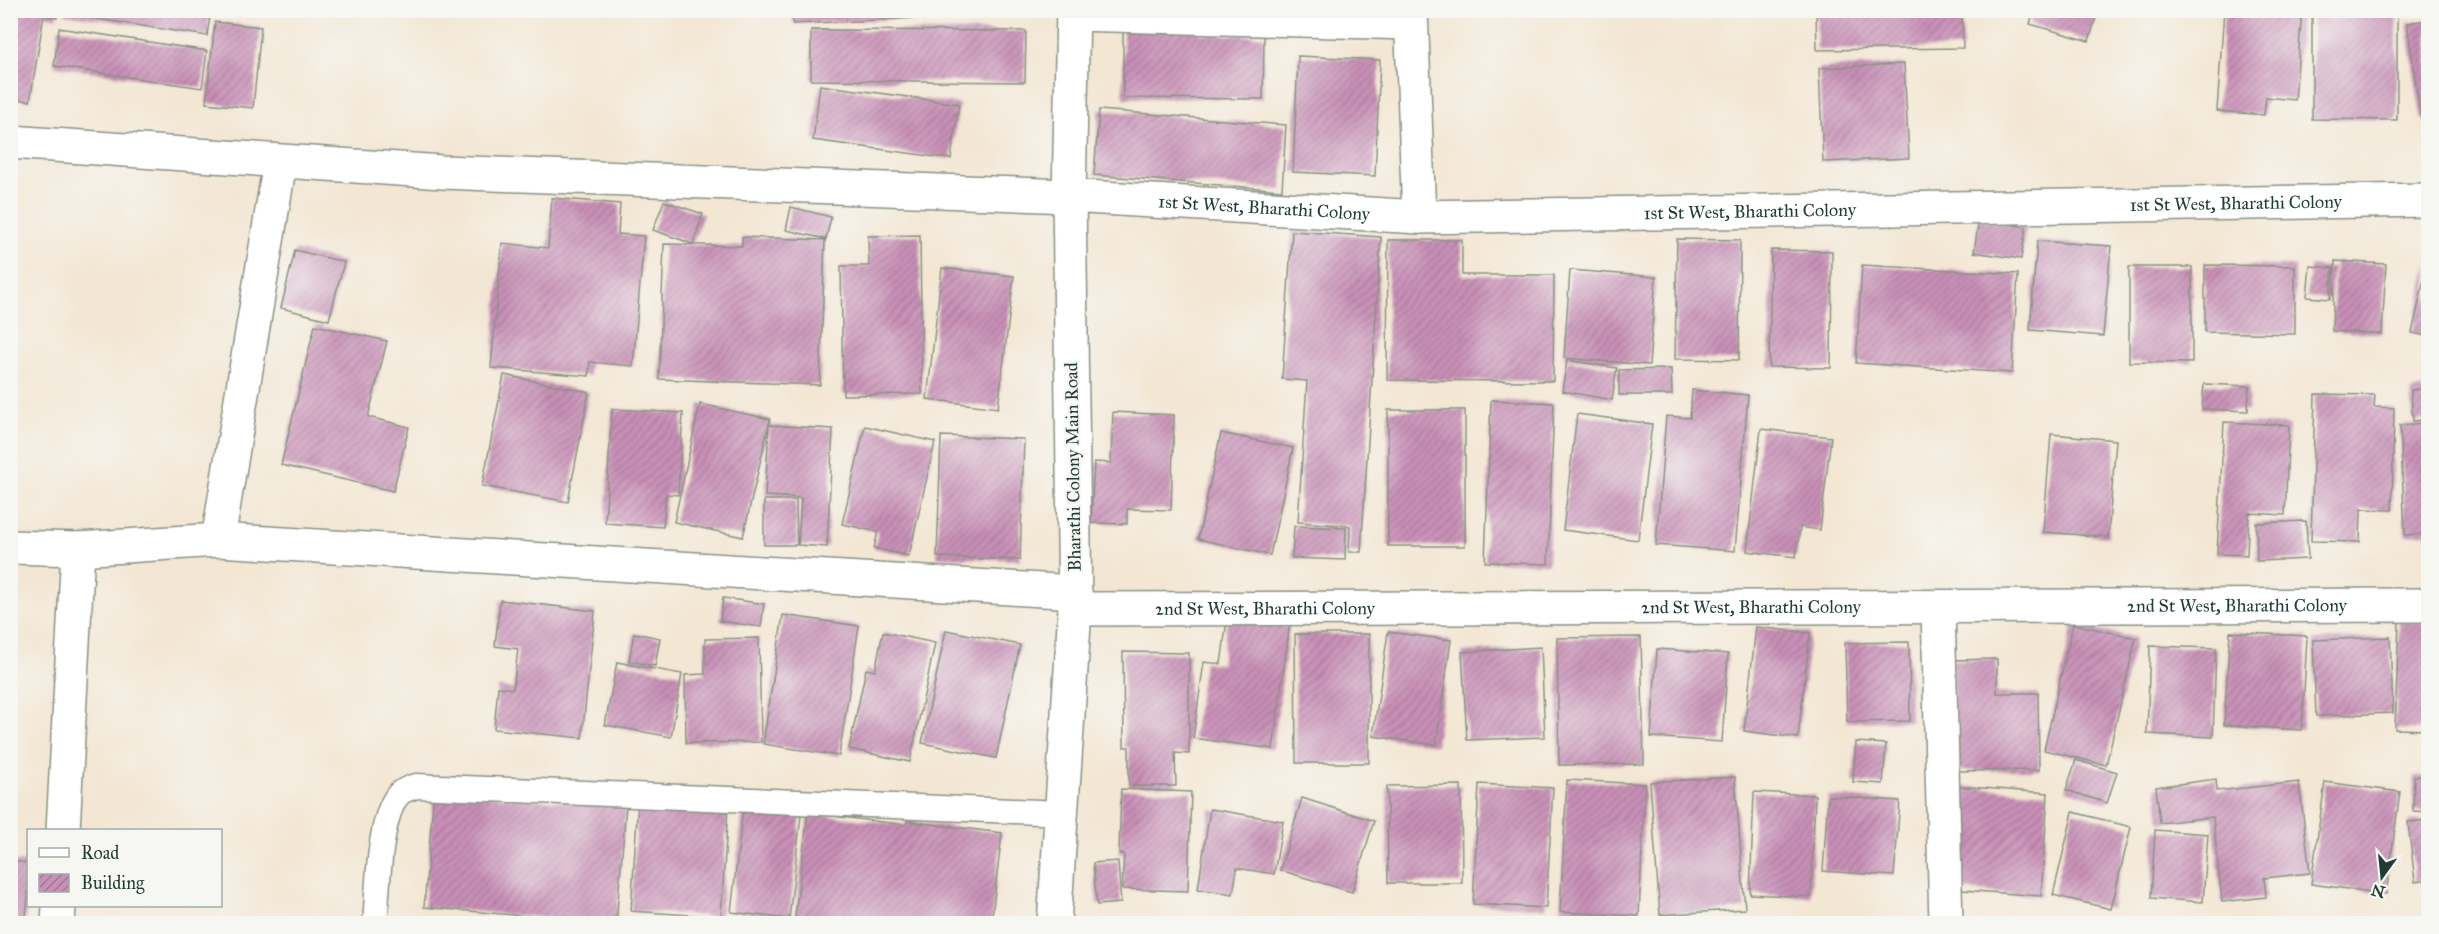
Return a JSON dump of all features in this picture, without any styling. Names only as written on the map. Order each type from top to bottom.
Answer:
[{"type":"street","points":[[1073,12],[1411,17],[1419,217]]},
{"type":"street","name":"Bharathi Colony Main Road","points":[[1054,924],[1075,600],[1069,196],[1073,12]]},
{"type":"street","name":"1st St West, Bharathi Colony","points":[[10,142],[442,172],[1069,196],[1419,217],[2428,200]]},
{"type":"street","points":[[218,540],[280,162]]},
{"type":"street","name":"2nd St West, Bharathi Colony","points":[[10,547],[78,549],[218,540],[1075,600],[1938,607],[2428,605]]},
{"type":"street","points":[[63,829],[78,549]]},
{"type":"street","points":[[1938,607],[1946,924]]},
{"type":"street","points":[[58,924],[59,907]]},
{"type":"lane","points":[[375,924],[386,824],[391,807],[400,793],[416,786],[1062,813]]},
{"type":"building","points":[[10,10],[58,10],[57,18],[44,15],[30,101],[10,98]]},
{"type":"building","points":[[65,10],[211,10],[207,36],[65,14]]},
{"type":"building","points":[[234,10],[255,10],[254,15]]},
{"type":"building","points":[[792,10],[1002,10],[1002,14],[793,24]]},
{"type":"building","points":[[1816,10],[1962,10],[1963,48],[1817,50]]},
{"type":"building","points":[[2034,10],[2098,10],[2089,41],[2030,24]]},
{"type":"building","points":[[2224,10],[2302,10],[2295,100],[2266,97],[2264,115],[2217,111]]},
{"type":"building","points":[[2312,10],[2397,10],[2397,120],[2312,119]]},
{"type":"building","points":[[2428,20],[2428,118],[2421,119],[2407,23]]},
{"type":"building","points":[[215,22],[261,27],[253,108],[206,103]]},
{"type":"building","points":[[59,28],[207,51],[202,88],[54,66]]},
{"type":"building","points":[[1123,29],[1200,30],[1200,34],[1264,36],[1263,99],[1123,98]]},
{"type":"building","points":[[811,30],[1026,31],[1025,82],[811,80]]},
{"type":"building","points":[[1298,56],[1380,60],[1375,176],[1293,172]]},
{"type":"building","points":[[1904,64],[1909,158],[1823,162],[1819,68]]},
{"type":"building","points":[[820,85],[959,104],[951,159],[813,140]]},
{"type":"building","points":[[1099,110],[1286,125],[1282,190],[1094,175]]},
{"type":"building","points":[[552,198],[620,204],[618,234],[644,236],[633,366],[590,362],[589,376],[491,368],[502,243],[548,248]]},
{"type":"building","points":[[664,201],[703,214],[693,244],[653,230]]},
{"type":"building","points":[[791,207],[831,217],[826,239],[786,230]]},
{"type":"building","points":[[1979,219],[2026,227],[2021,259],[1974,252]]},
{"type":"building","points":[[1292,231],[1381,237],[1361,552],[1349,552],[1350,526],[1298,522],[1307,381],[1282,379]]},
{"type":"building","points":[[920,235],[922,394],[843,395],[841,266],[869,266],[868,236]]},
{"type":"building","points":[[742,237],[825,240],[820,385],[659,379],[664,244],[742,246]]},
{"type":"building","points":[[1677,239],[1740,240],[1739,360],[1675,359]]},
{"type":"building","points":[[1388,240],[1462,240],[1462,275],[1554,275],[1553,381],[1387,380]]},
{"type":"building","points":[[2037,241],[2111,246],[2103,336],[2030,330]]},
{"type":"building","points":[[295,250],[344,262],[329,320],[281,308]]},
{"type":"building","points":[[1771,250],[1832,251],[1831,368],[1769,367]]},
{"type":"building","points":[[2335,261],[2386,264],[2382,334],[2332,331]]},
{"type":"building","points":[[2428,262],[2428,336],[2412,333]]},
{"type":"building","points":[[1862,265],[2018,274],[2012,373],[1856,363]]},
{"type":"building","points":[[2205,265],[2295,266],[2295,334],[2205,332]]},
{"type":"building","points":[[2310,266],[2333,268],[2330,299],[2307,297]]},
{"type":"building","points":[[2129,267],[2192,267],[2192,363],[2129,362]]},
{"type":"building","points":[[942,268],[1014,276],[998,408],[927,399]]},
{"type":"building","points":[[1570,270],[1656,277],[1649,365],[1564,358]]},
{"type":"building","points":[[315,325],[387,341],[368,417],[409,427],[393,491],[281,465]]},
{"type":"building","points":[[1567,360],[1617,368],[1612,400],[1562,391]]},
{"type":"building","points":[[1671,369],[1672,395],[1619,395],[1619,370]]},
{"type":"building","points":[[504,375],[589,392],[568,502],[482,486]]},
{"type":"building","points":[[2204,384],[2249,386],[2248,411],[2202,409]]},
{"type":"building","points":[[2428,388],[2428,420],[2413,421],[2411,390]]},
{"type":"building","points":[[1692,390],[1748,395],[1735,551],[1656,545],[1666,416],[1690,418]]},
{"type":"building","points":[[2315,394],[2375,395],[2374,407],[2394,408],[2392,510],[2361,509],[2360,542],[2311,541]]},
{"type":"building","points":[[1491,400],[1554,403],[1548,564],[1485,562]]},
{"type":"building","points":[[700,404],[770,419],[743,537],[674,522]]},
{"type":"building","points":[[612,409],[683,413],[678,495],[666,494],[663,527],[605,523]]},
{"type":"building","points":[[1388,410],[1465,410],[1465,546],[1388,546]]},
{"type":"building","points":[[1113,412],[1174,415],[1171,510],[1127,509],[1127,524],[1091,523],[1094,462],[1111,463]]},
{"type":"building","points":[[1577,414],[1652,424],[1638,540],[1563,530]]},
{"type":"building","points":[[2224,422],[2289,425],[2285,515],[2249,513],[2247,555],[2217,554]]},
{"type":"building","points":[[2428,423],[2428,534],[2405,535],[2400,425]]},
{"type":"building","points":[[769,425],[833,429],[827,547],[798,545],[801,498],[765,496]]},
{"type":"building","points":[[865,426],[935,442],[909,556],[874,548],[878,532],[842,524]]},
{"type":"building","points":[[1761,429],[1831,437],[1820,530],[1800,527],[1796,557],[1747,551]]},
{"type":"building","points":[[1221,433],[1293,448],[1270,555],[1198,539]]},
{"type":"building","points":[[2051,434],[2116,440],[2108,537],[2043,532]]},
{"type":"building","points":[[941,436],[1024,439],[1020,560],[937,557]]},
{"type":"building","points":[[764,500],[796,500],[797,545],[764,545]]},
{"type":"building","points":[[2306,521],[2308,559],[2257,561],[2256,523]]},
{"type":"building","points":[[1294,526],[1346,528],[1345,560],[1292,558]]},
{"type":"building","points":[[723,598],[764,604],[761,627],[720,621]]},
{"type":"building","points":[[500,600],[595,611],[582,738],[494,729],[498,687],[513,689],[518,649],[495,646]]},
{"type":"building","points":[[1228,613],[1290,622],[1273,749],[1193,738],[1204,662],[1221,664]]},
{"type":"building","points":[[783,615],[859,626],[839,756],[763,744]]},
{"type":"building","points":[[2399,621],[2428,622],[2428,730],[2395,729]]},
{"type":"building","points":[[2073,624],[2136,638],[2106,765],[2044,750]]},
{"type":"building","points":[[1756,627],[1810,633],[1798,738],[1744,731]]},
{"type":"building","points":[[946,630],[1020,645],[996,758],[922,743]]},
{"type":"building","points":[[883,632],[935,643],[910,762],[849,749],[866,669],[875,671]]},
{"type":"building","points":[[1388,632],[1451,640],[1436,745],[1373,736]]},
{"type":"building","points":[[2230,632],[2307,636],[2302,730],[2224,725]]},
{"type":"building","points":[[634,633],[660,638],[655,666],[629,661]]},
{"type":"building","points":[[1295,634],[1369,634],[1369,763],[1296,763]]},
{"type":"building","points":[[1641,637],[1644,764],[1559,765],[1557,638]]},
{"type":"building","points":[[2390,637],[2393,713],[2316,716],[2313,640]]},
{"type":"building","points":[[759,638],[761,742],[686,743],[685,675],[705,674],[705,639]]},
{"type":"building","points":[[1909,642],[1910,721],[1847,722],[1845,643]]},
{"type":"building","points":[[2150,646],[2216,648],[2213,737],[2147,734]]},
{"type":"building","points":[[1541,647],[1545,737],[1467,740],[1462,652]]},
{"type":"building","points":[[1657,649],[1728,654],[1722,742],[1651,737]]},
{"type":"building","points":[[1123,652],[1189,653],[1189,754],[1175,753],[1176,786],[1129,786],[1129,747],[1124,747]]},
{"type":"building","points":[[1997,659],[1997,693],[2038,693],[2039,770],[1954,771],[1952,660]]},
{"type":"building","points":[[617,662],[682,674],[671,737],[605,725]]},
{"type":"building","points":[[1856,742],[1886,744],[1883,784],[1853,782]]},
{"type":"building","points":[[2076,760],[2117,772],[2107,803],[2066,790]]},
{"type":"building","points":[[2414,776],[2428,776],[2428,812],[2413,811]]},
{"type":"building","points":[[1735,777],[1745,909],[1660,915],[1650,782]]},
{"type":"building","points":[[2216,779],[2217,791],[2299,782],[2310,873],[2264,878],[2266,897],[2222,902],[2213,817],[2160,823],[2156,787]]},
{"type":"building","points":[[1567,780],[1645,784],[1639,916],[1560,912]]},
{"type":"building","points":[[2325,782],[2400,792],[2386,894],[2311,884]]},
{"type":"building","points":[[1479,784],[1553,788],[1546,908],[1473,904]]},
{"type":"building","points":[[1461,785],[1462,883],[1388,883],[1387,786]]},
{"type":"building","points":[[1957,786],[2048,793],[2041,896],[1949,889]]},
{"type":"building","points":[[1121,789],[1191,792],[1188,891],[1122,889],[1124,854],[1119,854]]},
{"type":"building","points":[[434,792],[626,806],[616,924],[424,907]]},
{"type":"building","points":[[1754,792],[1815,795],[1811,897],[1750,894]]},
{"type":"building","points":[[1828,796],[1900,801],[1894,876],[1823,871]]},
{"type":"building","points":[[1302,798],[1374,821],[1352,892],[1280,870]]},
{"type":"building","points":[[638,801],[728,807],[721,917],[631,911]]},
{"type":"building","points":[[743,808],[801,815],[789,919],[731,912]]},
{"type":"building","points":[[1210,809],[1283,821],[1274,874],[1237,868],[1233,894],[1198,889]]},
{"type":"building","points":[[2073,812],[2131,827],[2111,909],[2053,895]]},
{"type":"building","points":[[808,813],[906,825],[907,821],[1002,833],[991,924],[794,924]]},
{"type":"building","points":[[2428,820],[2428,880],[2415,882],[2408,822]]},
{"type":"building","points":[[2155,830],[2208,834],[2203,902],[2151,898]]},
{"type":"building","points":[[10,861],[27,863],[25,924],[10,924]]},
{"type":"building","points":[[1118,861],[1121,903],[1097,905],[1093,863]]}]
